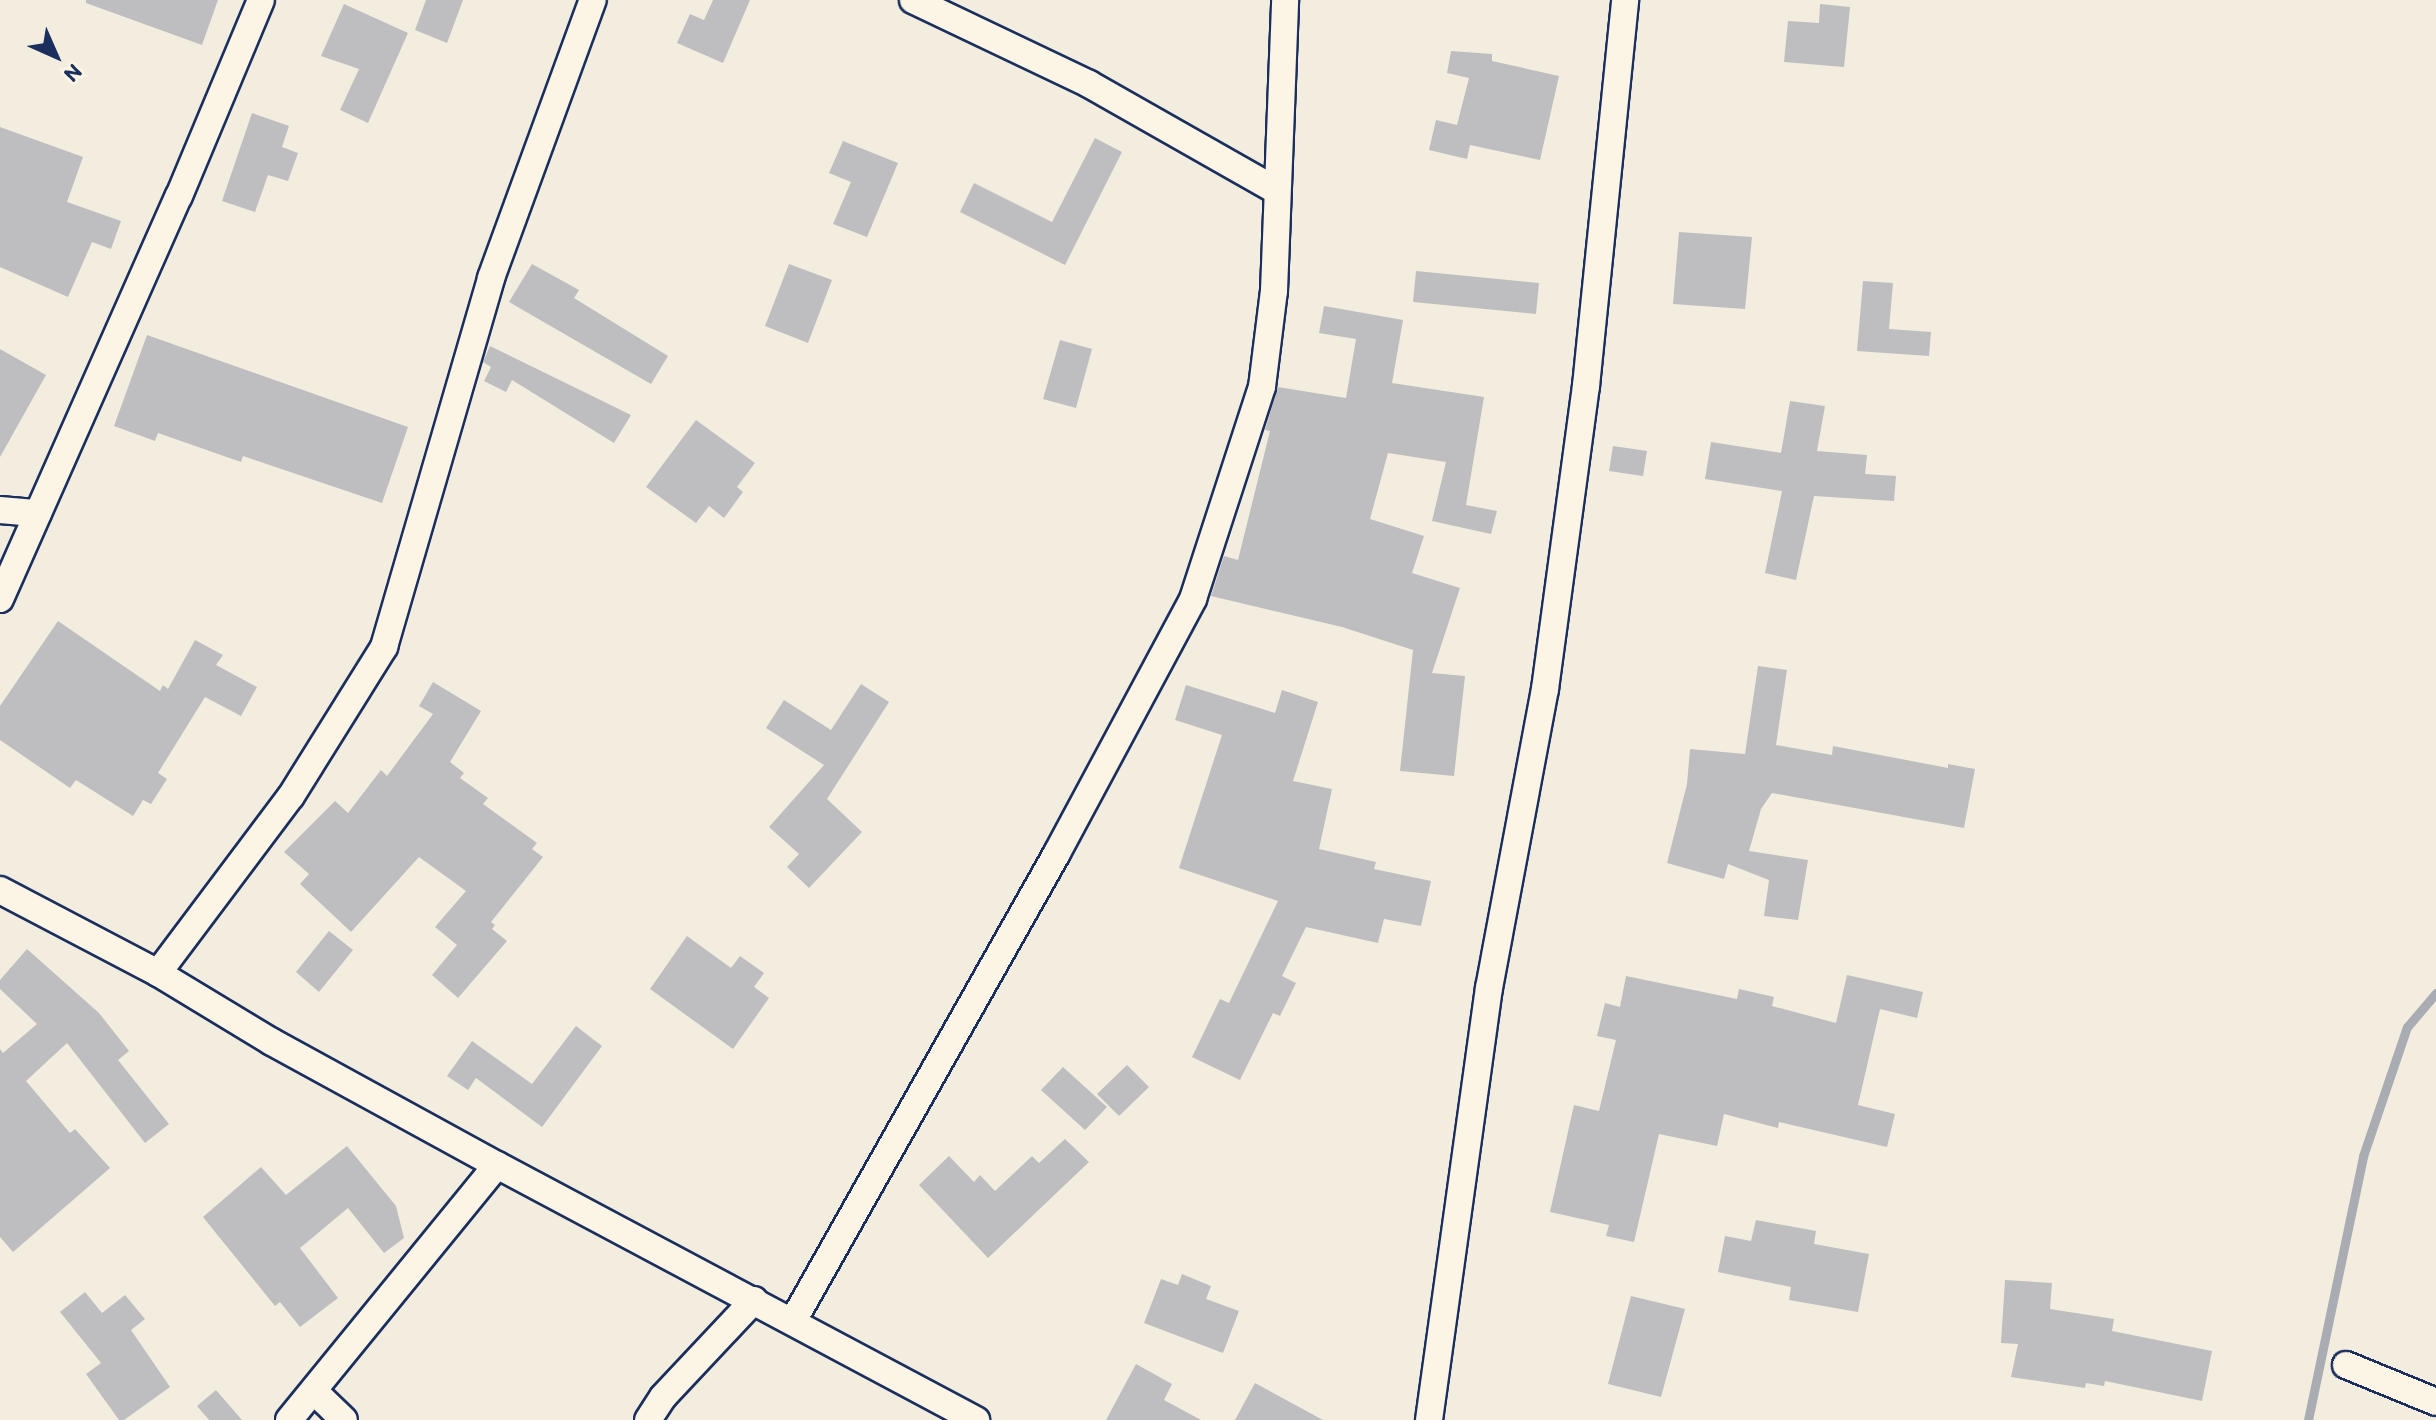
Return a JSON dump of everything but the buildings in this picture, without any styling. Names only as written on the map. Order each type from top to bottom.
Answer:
[{"type":"street","points":[[2,586],[38,513],[179,196],[261,0]]},
{"type":"street","points":[[158,973],[291,796],[384,647],[491,278],[593,0]]},
{"type":"street","points":[[913,0],[1089,84],[1277,191]]},
{"type":"street","points":[[793,1321],[1057,853],[1193,599],[1262,387],[1274,291],[1285,0]]},
{"type":"street","points":[[1429,1420],[1489,988],[1545,689],[1586,386],[1625,0]]},
{"type":"street","points":[[0,510],[38,513]]},
{"type":"street","points":[[0,890],[158,973],[272,1042],[497,1165],[976,1420]]},
{"type":"street","points":[[289,1420],[315,1392],[497,1165]]},
{"type":"street","points":[[648,1420],[663,1397],[754,1300]]},
{"type":"street","points":[[2346,1365],[2436,1402]]},
{"type":"street","points":[[315,1392],[344,1420]]},
{"type":"waterway","points":[[2308,1420],[2363,1156],[2407,1027],[2436,993]]}]
